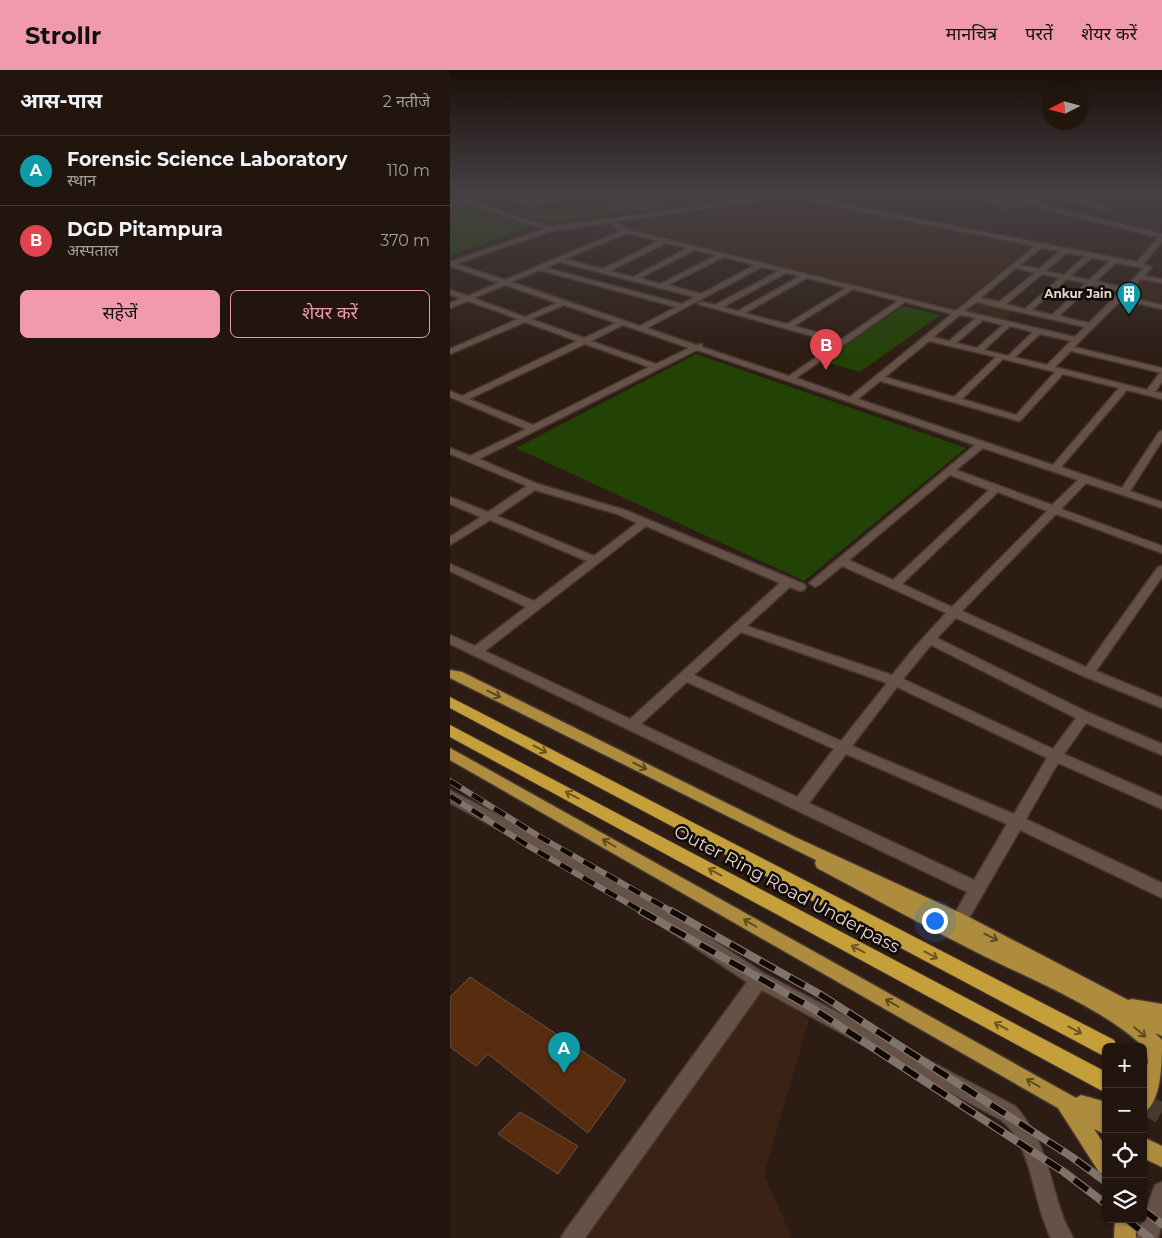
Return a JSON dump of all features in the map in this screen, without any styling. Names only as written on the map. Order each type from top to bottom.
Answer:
[{"type":"highway","name":"Outer Ring Road Underpass","points":[[450,702],[1102,1044]]},
{"type":"highway","name":"Outer Ring Road Underpass","points":[[450,730],[1102,1081]]},
{"type":"main road","points":[[450,674],[456,675],[790,840],[959,920],[1122,1005],[1162,1028]]},
{"type":"main road","points":[[450,753],[1102,1123]]},
{"type":"main road","points":[[790,840],[833,870],[1078,994],[1138,1029],[1155,1045],[1157,1062],[1147,1098]]},
{"type":"main road","points":[[1122,1005],[1162,1012]]},
{"type":"main road","points":[[1064,1101],[1102,1111]]},
{"type":"main road","points":[[1064,1101],[1102,1159]]},
{"type":"main road","points":[[1147,1149],[1162,1157]]},
{"type":"main road","points":[[1125,1223],[1125,1238]]},
{"type":"street","points":[[450,259],[473,251]]},
{"type":"street","points":[[450,264],[487,251]]},
{"type":"street","points":[[450,306],[581,251]]},
{"type":"street","points":[[604,271],[645,251]]},
{"type":"street","points":[[634,279],[689,251]]},
{"type":"street","points":[[704,251],[958,313],[1077,340]]},
{"type":"street","points":[[853,399],[1033,251]]},
{"type":"street","points":[[1000,305],[1065,251],[1149,267],[1049,368]]},
{"type":"street","points":[[1138,265],[1150,251]]},
{"type":"street","points":[[661,286],[723,255]]},
{"type":"street","points":[[1027,311],[1090,255]]},
{"type":"street","points":[[559,260],[661,286],[702,300],[716,308],[844,342]]},
{"type":"street","points":[[574,264],[582,260]]},
{"type":"street","points":[[1054,317],[1115,260]]},
{"type":"street","points":[[450,264],[699,346],[1162,505]]},
{"type":"street","points":[[642,328],[682,306],[702,300],[760,264]]},
{"type":"street","points":[[1014,266],[1126,290]]},
{"type":"street","points":[[540,268],[682,306]]},
{"type":"street","points":[[716,308],[784,271]]},
{"type":"street","points":[[738,314],[806,276]]},
{"type":"street","points":[[1140,276],[1162,281]]},
{"type":"street","points":[[788,327],[852,287]]},
{"type":"street","points":[[450,292],[522,320],[656,367]]},
{"type":"street","points":[[1119,297],[1162,307]]},
{"type":"street","points":[[974,299],[1091,326]]},
{"type":"street","points":[[791,378],[904,300]]},
{"type":"street","points":[[450,352],[564,302]]},
{"type":"street","points":[[950,344],[982,317]]},
{"type":"street","points":[[462,399],[624,322]]},
{"type":"street","points":[[978,351],[1008,324]]},
{"type":"street","points":[[956,400],[1038,330]]},
{"type":"street","points":[[927,338],[1162,396]]},
{"type":"street","points":[[472,459],[699,346]]},
{"type":"street","points":[[1069,348],[1162,371]]},
{"type":"street","points":[[878,378],[1018,418],[1061,371]]},
{"type":"street","points":[[1149,393],[1162,376]]},
{"type":"street","points":[[1055,468],[1125,387]]},
{"type":"street","points":[[450,394],[534,428]]},
{"type":"street","points":[[1124,492],[1162,434]]},
{"type":"street","points":[[815,583],[983,443]]},
{"type":"street","points":[[450,450],[534,486],[621,512],[800,587]]},
{"type":"street","points":[[948,471],[1162,550]]},
{"type":"street","points":[[798,806],[929,639],[1085,478]]},
{"type":"street","points":[[450,542],[534,486]]},
{"type":"street","points":[[894,585],[995,490],[991,486]]},
{"type":"street","points":[[450,500],[595,560]]},
{"type":"street","points":[[476,652],[645,522]]},
{"type":"street","points":[[841,562],[1088,673],[1162,703]]},
{"type":"street","points":[[450,567],[535,606]]},
{"type":"street","points":[[1088,673],[1162,569]]},
{"type":"street","points":[[631,726],[788,582]]},
{"type":"street","points":[[738,627],[895,681],[1054,756],[1162,803]]},
{"type":"street","points":[[450,639],[976,889]]},
{"type":"street","points":[[929,639],[1084,716],[1162,750]]},
{"type":"street","points":[[685,676],[844,748],[1018,822],[1162,891]]},
{"type":"street","points":[[959,920],[1018,822],[1054,756],[1084,716]]},
{"type":"street","points":[[450,796],[611,884],[759,980],[1008,1113],[1022,1126],[1031,1146],[1054,1222],[1062,1238]]},
{"type":"street","points":[[572,1238],[759,980]]},
{"type":"street","points":[[1148,1238],[1162,1192]]},
{"type":"shaded area","points":[[717,251],[1026,251],[955,309]]},
{"type":"shaded area","points":[[1141,279],[1162,283],[1162,305],[1125,297]]},
{"type":"shaded area","points":[[979,295],[1021,304],[1002,320],[961,310]]},
{"type":"shaded area","points":[[762,986],[809,1020],[764,1174],[792,1238],[580,1238]]},
{"type":"green space","points":[[450,251],[465,251],[450,256]]},
{"type":"green space","points":[[904,306],[940,315],[860,372],[822,361]]},
{"type":"green space","points":[[696,354],[966,448],[804,581],[516,448]]},
{"type":"building","points":[[470,977],[626,1080],[588,1133],[488,1054],[476,1066],[450,1047],[450,997]]},
{"type":"building","points":[[520,1112],[578,1146],[558,1174],[498,1134]]},
{"type":"tunnel","points":[[1147,1068],[1162,1076]]},
{"type":"tunnel","points":[[1147,1105],[1162,1114]]},
{"type":"railway","points":[[450,781],[540,837],[673,912]]},
{"type":"railway","points":[[450,796],[530,847],[643,912]]},
{"type":"railway","points":[[641,911],[812,1008],[1064,1172],[1102,1201]]},
{"type":"railway","points":[[671,911],[821,995],[1072,1157],[1102,1179]]},
{"type":"railway","points":[[1147,1213],[1162,1224]]},
{"type":"railway","points":[[1131,1223],[1150,1238]]},
{"type":"place","name":"Ankur Jain","points":[[1129,315]]},
{"type":"place","name":"DGD Pitampura","points":[[826,370]]},
{"type":"place","name":"Forensic Science Laboratory","points":[[564,1073]]}]
